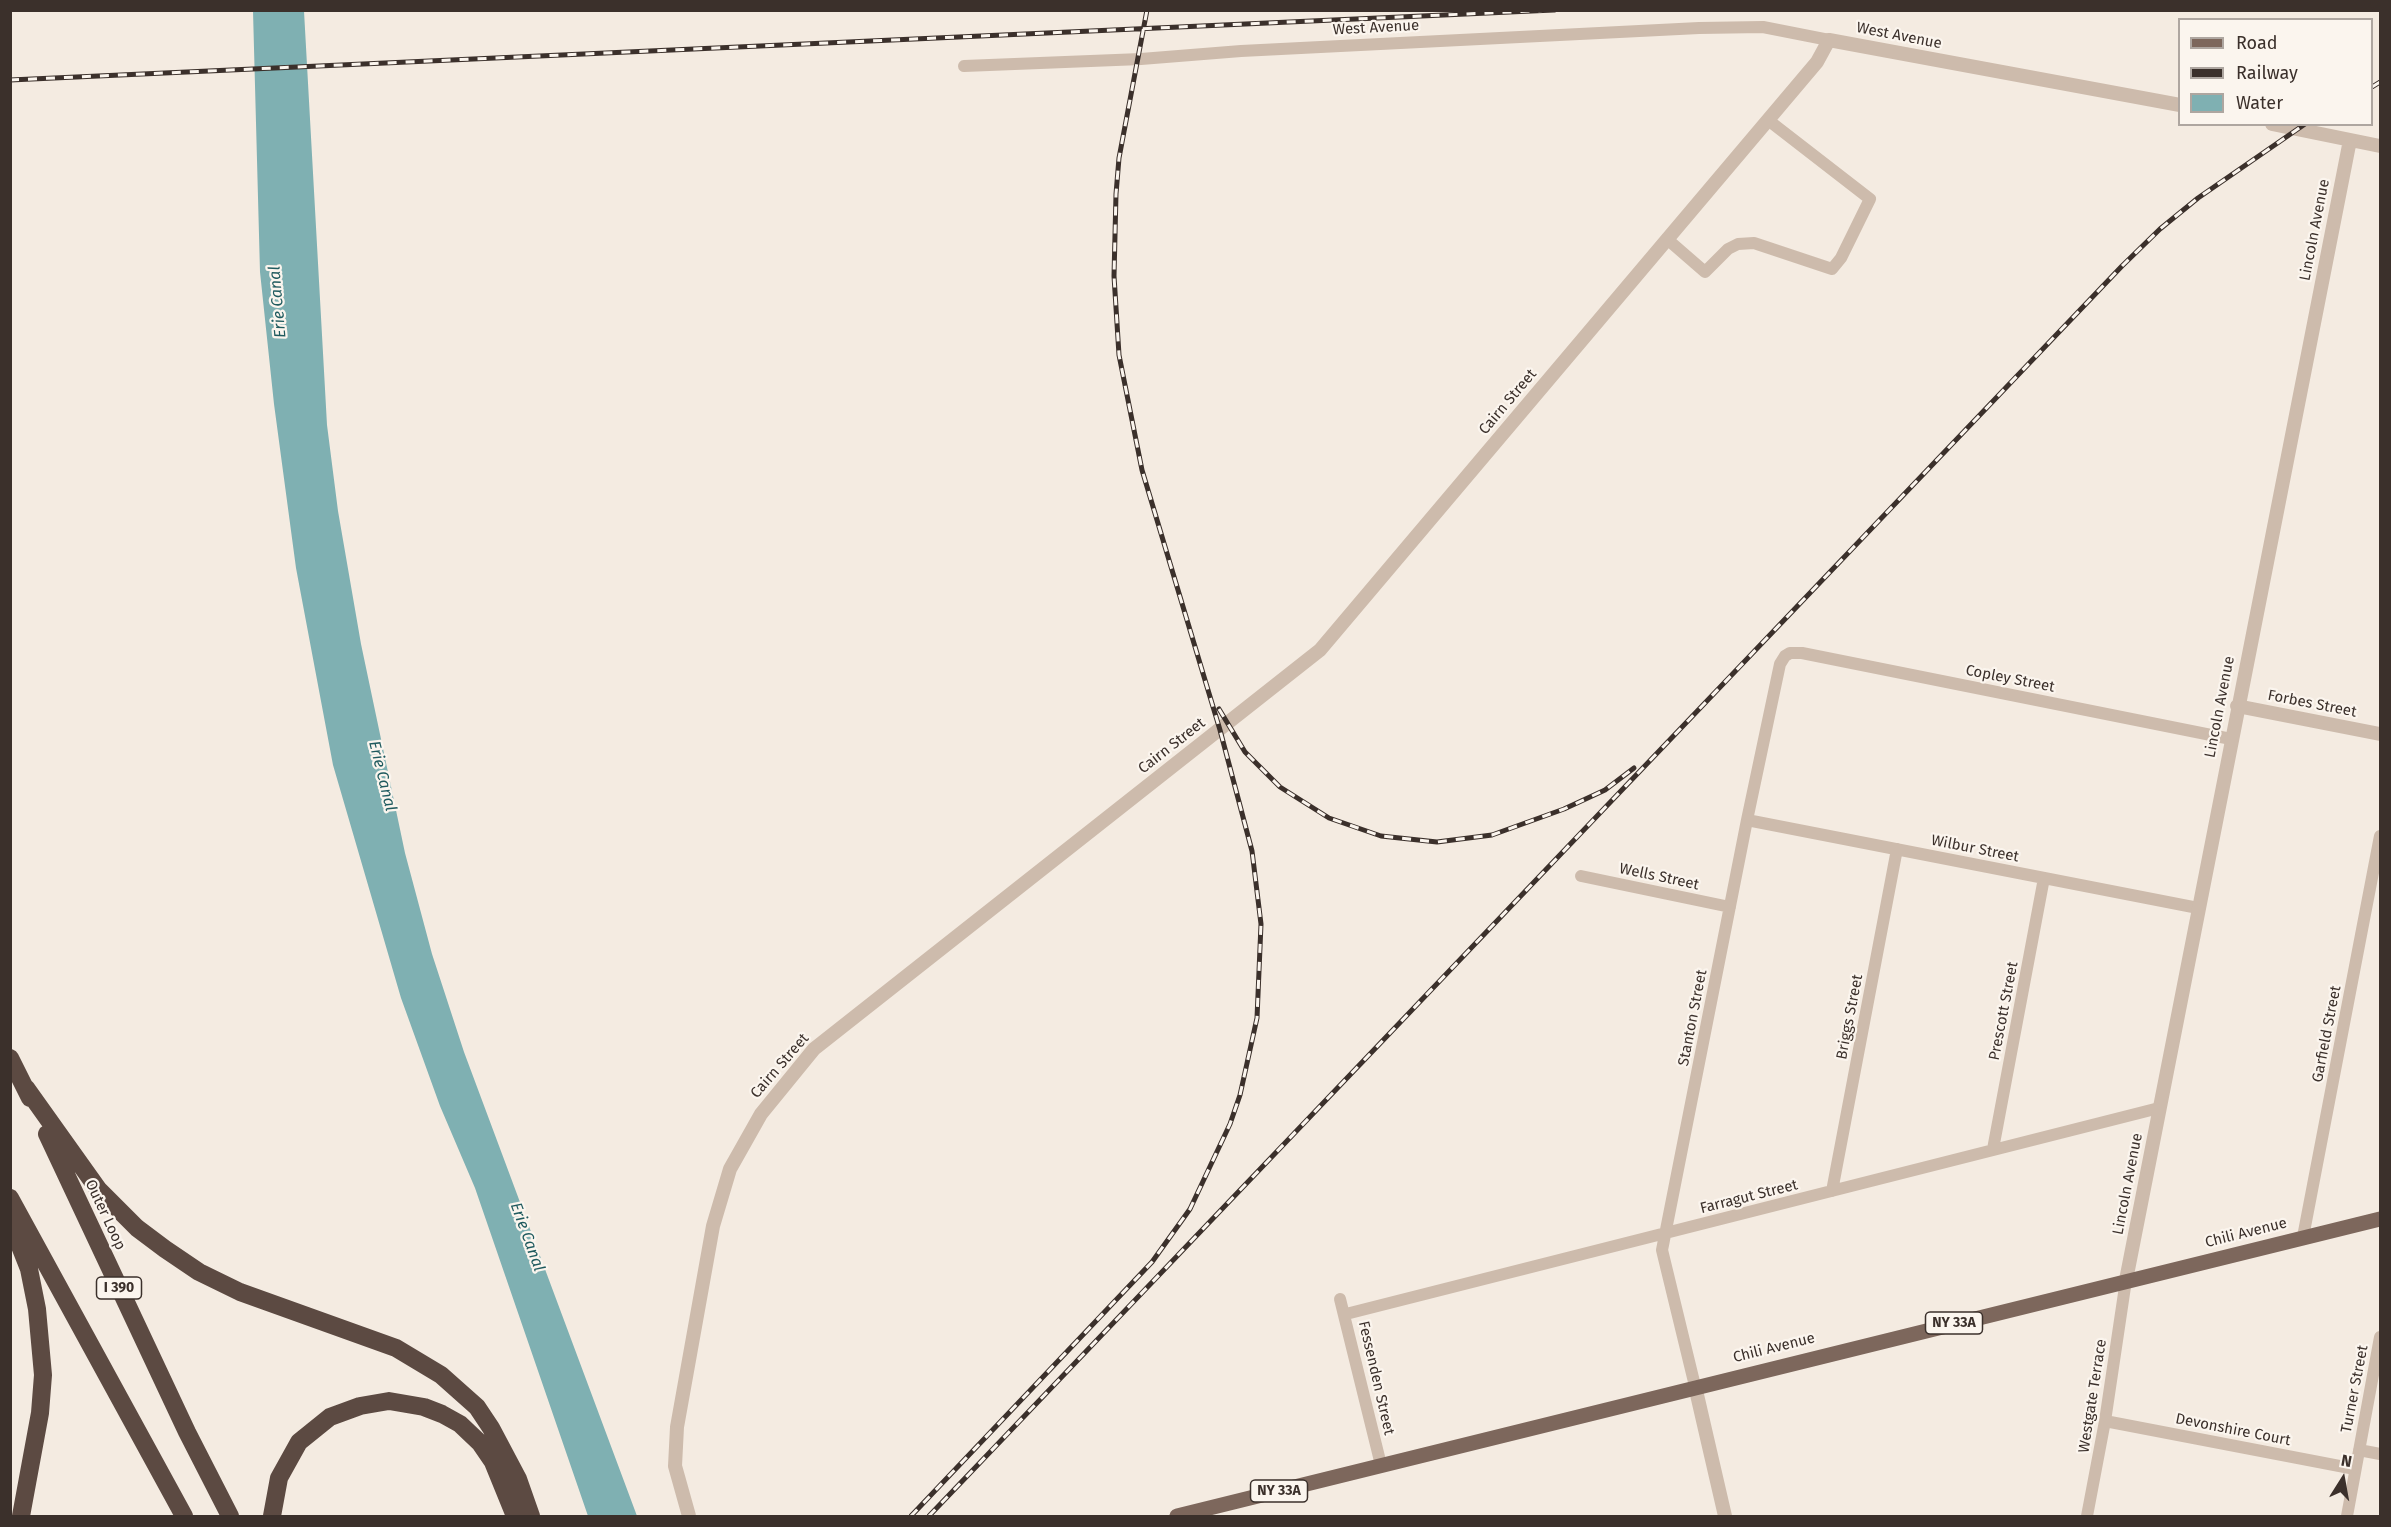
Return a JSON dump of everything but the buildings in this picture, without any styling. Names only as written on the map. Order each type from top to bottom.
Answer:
[{"type":"highway","name":"Outer Loop","points":[[10,1058],[182,1421],[230,1516]]},
{"type":"highway","points":[[26,1088],[98,1189],[137,1228],[165,1249],[199,1272],[240,1293],[396,1348],[441,1375],[477,1407],[491,1428],[518,1479],[531,1516]]},
{"type":"highway","points":[[10,1197],[184,1516]]},
{"type":"highway","points":[[10,1221],[29,1269],[37,1309],[43,1375],[40,1413],[21,1516]]},
{"type":"highway","points":[[272,1516],[279,1478],[299,1442],[330,1417],[360,1406],[389,1401],[433,1410],[460,1424],[493,1462],[515,1516]]},
{"type":"main road","name":"Chili Avenue","points":[[1177,1516],[1695,1386],[2380,1219]]},
{"type":"street","name":"West Avenue","points":[[964,66],[1141,59],[1241,51],[1699,28],[1763,27],[2178,105]]},
{"type":"street","name":"Cairn Street","points":[[689,1516],[675,1466],[677,1426],[713,1226],[730,1168],[761,1113],[814,1049],[1320,650],[1817,62],[1829,40]]},
{"type":"street","points":[[1667,239],[1705,272],[1728,249],[1738,244],[1754,243],[1832,269],[1841,258],[1870,199],[1768,120]]},
{"type":"street","points":[[2282,126],[2380,146]]},
{"type":"street","name":"Lincoln Avenue","points":[[2126,1280],[2230,739],[2350,140]]},
{"type":"street","name":"Copley Street","points":[[1785,656],[1802,652],[2230,739]]},
{"type":"street","name":"Stanton Street","points":[[1695,1386],[1662,1257],[1747,820],[1780,664],[1785,656]]},
{"type":"street","name":"Forbes Street","points":[[2237,706],[2380,734]]},
{"type":"street","name":"Wilbur Street","points":[[1747,820],[2198,908]]},
{"type":"street","name":"Garfield Street","points":[[2303,1238],[2380,836]]},
{"type":"street","name":"Briggs Street","points":[[1832,1191],[1897,849]]},
{"type":"street","name":"Wells Street","points":[[1581,876],[1730,907]]},
{"type":"street","name":"Prescott Street","points":[[1993,1149],[2044,878]]},
{"type":"street","name":"Farragut Street","points":[[1346,1314],[2159,1108]]},
{"type":"street","name":"Westgate Terrace","points":[[2086,1516],[2105,1421],[2126,1280]]},
{"type":"street","name":"Fessenden Street","points":[[1340,1299],[1346,1314],[1381,1465]]},
{"type":"street","name":"Turner Street","points":[[2347,1516],[2380,1337]]},
{"type":"street","points":[[1695,1386],[1725,1516]]},
{"type":"street","name":"Devonshire Court","points":[[2105,1421],[2355,1469]]},
{"type":"street","points":[[2359,1450],[2380,1454]]},
{"type":"water","name":"Erie Canal","points":[[253,11],[304,11],[327,425],[338,511],[361,644],[405,853],[432,954],[464,1052],[637,1516],[588,1516],[475,1188],[440,1106],[401,998],[333,765],[296,568],[274,404],[260,272]]},
{"type":"railway","points":[[911,1516],[1152,1262],[1190,1209],[1230,1124],[1240,1095],[1257,1018],[1261,924],[1252,851],[1220,730],[1142,470],[1119,355],[1114,276],[1116,194],[1119,158],[1147,10]]},
{"type":"railway","points":[[10,80],[1554,10]]},
{"type":"railway","points":[[2373,86],[2380,82]]},
{"type":"railway","points":[[929,1516],[2122,266],[2160,229],[2198,198],[2302,126]]},
{"type":"railway","points":[[1219,709],[1245,752],[1280,787],[1329,818],[1381,836],[1437,842],[1492,835],[1564,809],[1605,790],[1634,768]]}]
